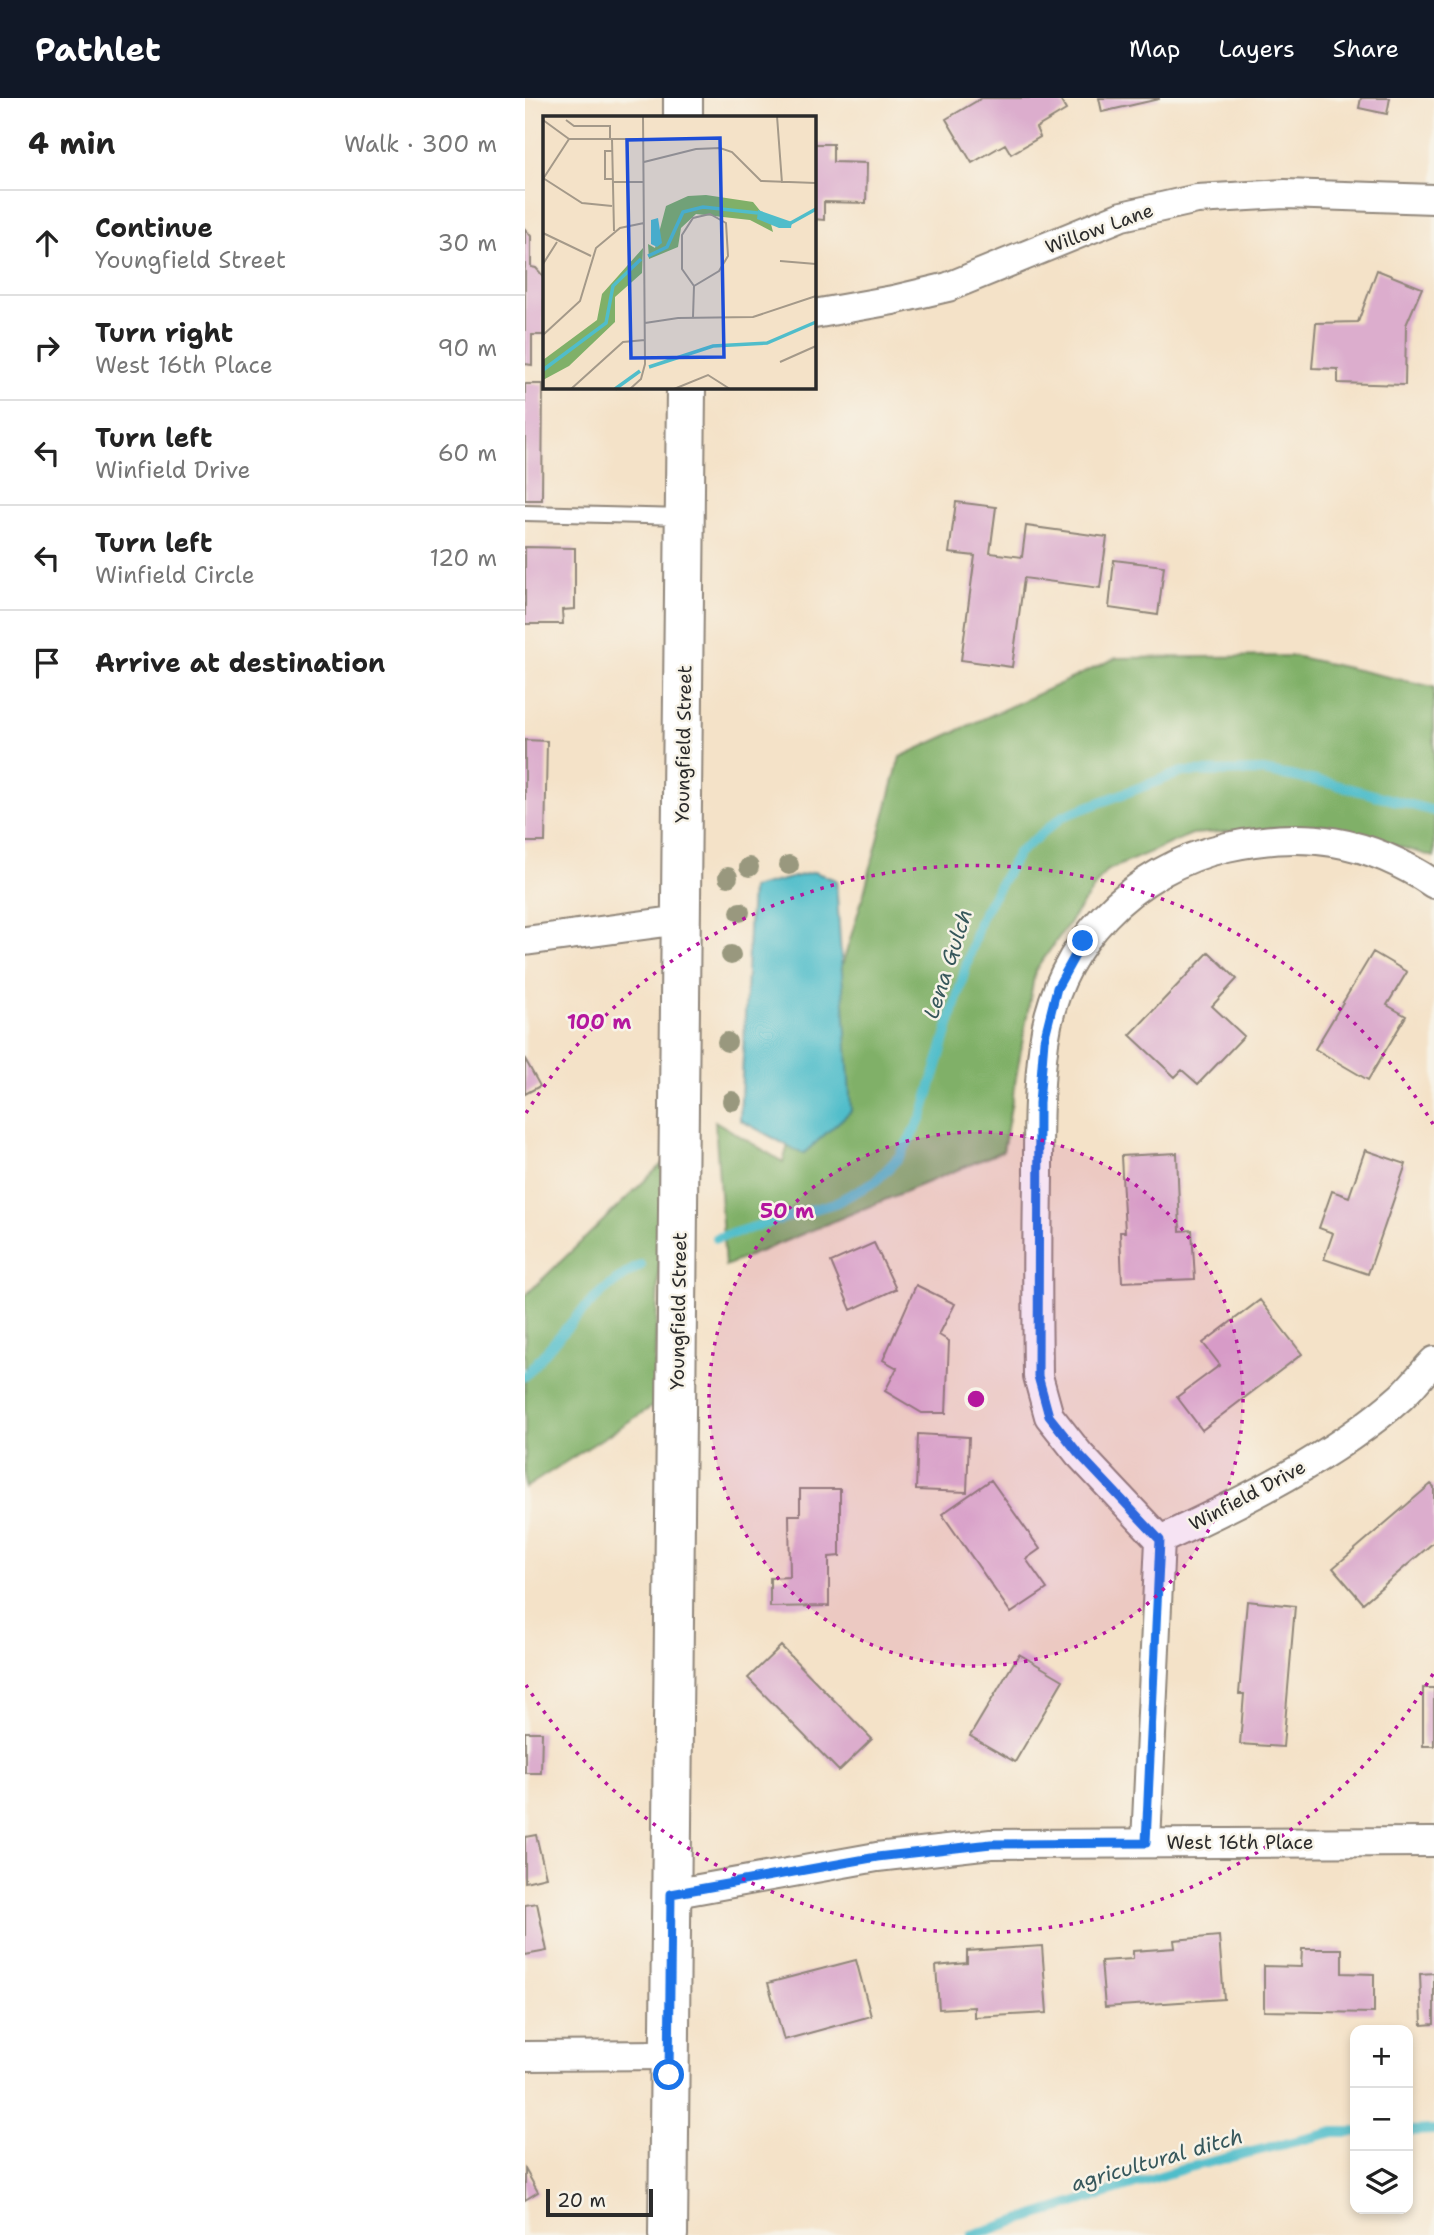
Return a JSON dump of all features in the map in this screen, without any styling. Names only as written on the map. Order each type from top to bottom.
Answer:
[{"type":"street","points":[[683,98],[683,116]]},
{"type":"street","name":"Willow Lane","points":[[815,314],[948,287],[1122,216],[1196,199],[1285,194],[1434,199]]},
{"type":"street","name":"Youngfield Street","points":[[668,2235],[687,388]]},
{"type":"street","points":[[1146,1843],[1160,1540],[1079,1454],[1049,1416],[1038,1376],[1039,1103],[1044,1040],[1057,988],[1083,941],[1117,902],[1156,873],[1206,852],[1266,839],[1322,838],[1376,853],[1434,884]]},
{"type":"street","points":[[525,941],[681,920]]},
{"type":"street","name":"Winfield Drive","points":[[1160,1540],[1241,1503],[1328,1451],[1401,1397],[1434,1361]]},
{"type":"street","name":"West 16th Place","points":[[671,1894],[877,1857],[991,1844],[1434,1842]]},
{"type":"street","points":[[525,2056],[670,2055]]},
{"type":"lane","points":[[525,513],[685,517]]},
{"type":"green space","points":[[1294,656],[1434,687],[1434,857],[1325,825],[1192,834],[1106,871],[1035,971],[1003,1151],[725,1266],[715,1121],[783,1162],[864,893],[900,757],[1116,658]]},
{"type":"green space","points":[[663,1163],[653,1406],[525,1488],[525,1296]]},
{"type":"water","points":[[814,872],[836,880],[851,1111],[803,1154],[740,1120],[751,888]]},
{"type":"building","points":[[982,98],[1059,98],[1066,110],[1036,128],[1040,137],[1011,154],[1005,144],[972,163],[946,119]]},
{"type":"building","points":[[1099,98],[1159,98],[1159,99],[1102,112]]},
{"type":"building","points":[[1361,98],[1390,98],[1387,114],[1359,108]]},
{"type":"building","points":[[815,144],[833,144],[833,162],[867,163],[866,203],[824,202],[824,220],[815,219]]},
{"type":"building","points":[[525,229],[531,236],[531,267],[536,268],[543,276],[543,335],[532,335],[532,365],[525,364]]},
{"type":"building","points":[[1377,270],[1422,288],[1406,325],[1405,385],[1338,383],[1338,369],[1312,368],[1316,323],[1358,322]]},
{"type":"building","points":[[525,384],[543,384],[542,500],[525,500]]},
{"type":"building","points":[[956,502],[996,507],[990,553],[1022,557],[1026,526],[1107,537],[1100,588],[1024,578],[1012,667],[961,660],[975,556],[949,553]]},
{"type":"building","points":[[525,547],[575,548],[575,609],[562,610],[563,624],[525,624]]},
{"type":"building","points":[[1114,560],[1164,566],[1158,615],[1109,608]]},
{"type":"building","points":[[525,740],[547,741],[545,842],[525,842]]},
{"type":"building","points":[[1209,952],[1237,979],[1212,1006],[1244,1036],[1198,1084],[1182,1070],[1175,1077],[1130,1035]]},
{"type":"building","points":[[1373,952],[1407,972],[1387,1005],[1406,1016],[1368,1080],[1315,1049]]},
{"type":"building","points":[[525,1059],[540,1086],[525,1094]]},
{"type":"building","points":[[1365,1150],[1406,1164],[1368,1274],[1324,1259],[1333,1233],[1319,1228],[1332,1191],[1349,1197]]},
{"type":"building","points":[[1177,1153],[1180,1231],[1192,1230],[1195,1279],[1122,1282],[1120,1232],[1125,1232],[1121,1156]]},
{"type":"building","points":[[874,1243],[896,1289],[851,1310],[831,1262]]},
{"type":"building","points":[[916,1285],[955,1304],[939,1335],[949,1341],[946,1413],[922,1413],[885,1391],[897,1368],[883,1360]]},
{"type":"building","points":[[1260,1300],[1302,1354],[1202,1430],[1177,1397],[1220,1365],[1203,1343]]},
{"type":"building","points":[[918,1434],[969,1437],[967,1492],[916,1490]]},
{"type":"building","points":[[991,1480],[1040,1549],[1026,1559],[1047,1589],[1011,1613],[942,1514]]},
{"type":"building","points":[[1431,1484],[1434,1487],[1434,1542],[1363,1603],[1333,1568]]},
{"type":"building","points":[[800,1489],[840,1489],[840,1556],[829,1557],[829,1606],[770,1607],[770,1578],[790,1577],[789,1515],[800,1515]]},
{"type":"building","points":[[1247,1601],[1295,1606],[1283,1747],[1240,1744],[1244,1694],[1239,1694]]},
{"type":"building","points":[[781,1646],[872,1739],[839,1771],[748,1678]]},
{"type":"building","points":[[1019,1654],[1063,1680],[1015,1762],[970,1736]]},
{"type":"building","points":[[1423,1688],[1434,1688],[1434,1746],[1423,1746]]},
{"type":"building","points":[[525,1732],[542,1732],[541,1773],[525,1773]]},
{"type":"building","points":[[536,1835],[546,1877],[525,1882],[525,1837]]},
{"type":"building","points":[[537,1903],[547,1951],[525,1955],[525,1905]]},
{"type":"building","points":[[1219,1936],[1224,1999],[1105,2007],[1101,1961],[1133,1959],[1133,1951],[1175,1948],[1174,1940]]},
{"type":"building","points":[[1042,1946],[1047,2013],[974,2017],[974,2007],[939,2009],[936,1966],[967,1963],[967,1951]]},
{"type":"building","points":[[1302,1949],[1342,1949],[1342,1973],[1374,1974],[1374,2013],[1264,2011],[1264,1966],[1301,1967]]},
{"type":"building","points":[[856,1960],[871,2016],[784,2040],[768,1983]]},
{"type":"building","points":[[1434,1973],[1434,2024],[1422,2025],[1420,1974]]},
{"type":"building","points":[[525,2169],[538,2192],[525,2200]]},
{"type":"waterway","name":"Lena Gulch","points":[[717,1238],[835,1203],[876,1181],[899,1157],[922,1117],[980,919],[1018,853],[1063,816],[1182,772],[1263,771],[1333,784],[1434,811]]},
{"type":"waterway","name":"Lena Gulch","points":[[525,1376],[592,1301],[641,1265]]},
{"type":"waterway","name":"agricultural ditch","points":[[1413,2131],[1434,2130]]},
{"type":"waterway","name":"agricultural ditch","points":[[972,2235],[1186,2168],[1334,2132],[1350,2132]]},
{"type":"route","points":[[669,2075],[671,1894],[877,1857],[991,1844],[1146,1843],[1160,1540],[1079,1454],[1049,1416],[1038,1376],[1039,1103],[1044,1040],[1057,988],[1083,941]]}]
